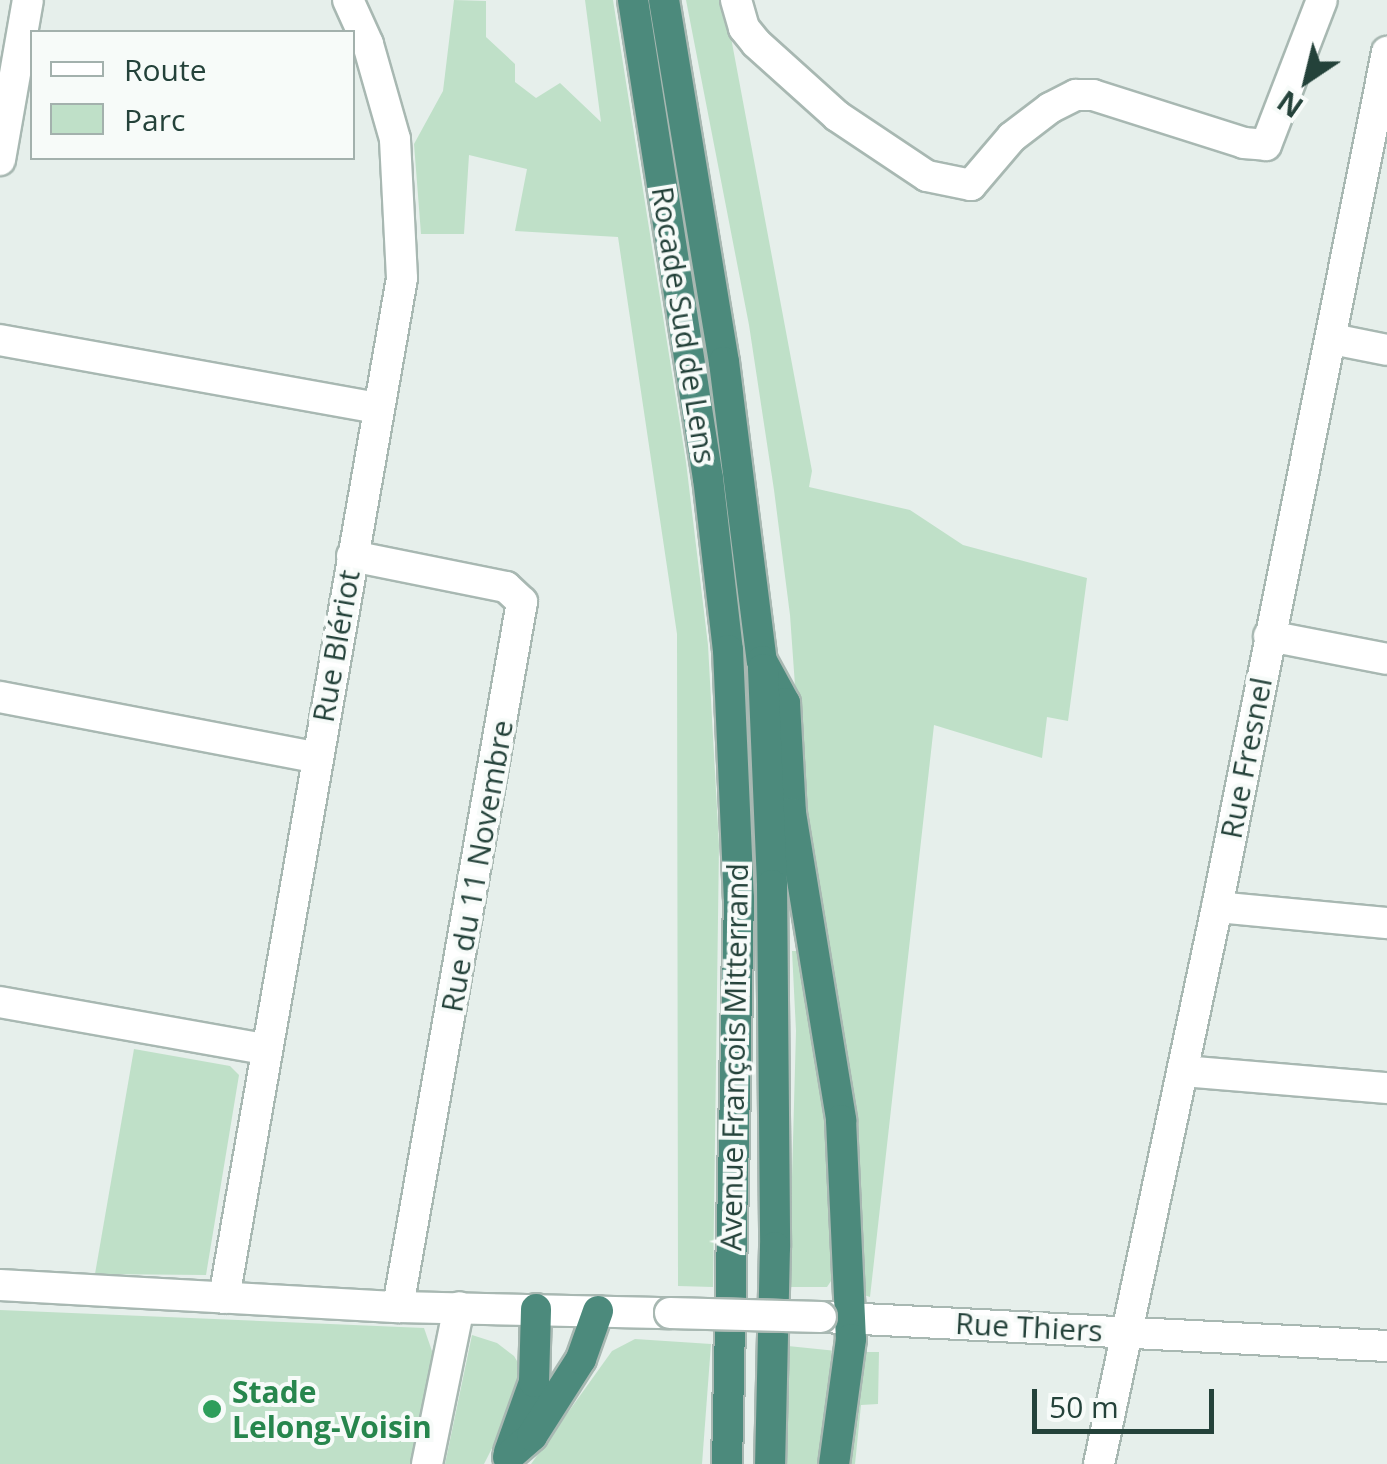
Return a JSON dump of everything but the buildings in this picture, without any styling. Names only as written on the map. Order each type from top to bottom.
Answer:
[{"type":"highway","name":"Rocade Sud de Lens","points":[[632,0],[705,459],[728,650]]},
{"type":"highway","name":"Rocade Sud de Lens","points":[[664,0],[748,524],[762,660]]},
{"type":"highway","name":"Avenue François Mitterrand","points":[[727,1464],[739,898],[728,650]]},
{"type":"highway","name":"Avenue François Mitterrand","points":[[762,660],[772,885],[774,1247],[770,1464]]},
{"type":"highway","points":[[762,660],[785,703],[790,813],[841,1120],[835,1317],[851,1340],[834,1464]]},
{"type":"highway","points":[[506,1461],[534,1382],[536,1310]]},
{"type":"highway","points":[[506,1461],[532,1436],[581,1359],[598,1311]]},
{"type":"street","points":[[0,160],[28,0]]},
{"type":"street","name":"Rue Blériot","points":[[224,1298],[402,278],[400,178],[384,96],[348,0]]},
{"type":"street","points":[[736,0],[744,28],[756,43],[837,116],[928,176],[971,184],[1012,137],[1050,108],[1076,95],[1094,94],[1244,143],[1266,145],[1322,0]]},
{"type":"street","name":"Rue Fresnel","points":[[1099,1464],[1217,907],[1387,52]]},
{"type":"street","points":[[1332,339],[1387,350]]},
{"type":"street","points":[[0,340],[378,408]]},
{"type":"street","name":"Rue du 11 Novembre","points":[[352,556],[506,587],[522,602],[398,1306]]},
{"type":"street","points":[[1269,636],[1387,659]]},
{"type":"street","points":[[0,697],[316,757]]},
{"type":"street","points":[[1217,907],[1387,923]]},
{"type":"street","points":[[0,1002],[265,1049]]},
{"type":"street","points":[[1183,1072],[1387,1088]]},
{"type":"street","name":"Rue Thiers","points":[[0,1285],[398,1306],[835,1317],[1387,1346]]},
{"type":"street","points":[[427,1464],[459,1307]]},
{"type":"green space","points":[[454,0],[486,1],[486,37],[515,64],[515,82],[536,98],[560,83],[601,122],[585,0],[613,0],[686,462],[708,645],[719,845],[713,1287],[678,1286],[677,634],[618,237],[515,231],[527,169],[469,155],[464,234],[421,234],[414,144],[443,91]]},
{"type":"green space","points":[[686,0],[724,0],[812,471],[809,487],[910,510],[963,545],[1087,578],[1068,721],[1047,717],[1042,758],[934,725],[870,1297],[864,1295],[803,799],[790,615],[774,490],[749,325]]},
{"type":"green space","points":[[792,951],[796,951],[829,1131],[833,1278],[827,1287],[789,1287],[796,1031]]},
{"type":"green space","points":[[134,1049],[230,1066],[239,1075],[206,1275],[95,1274]]},
{"type":"green space","name":"Stade Lelong-Voisin","points":[[0,1310],[424,1328],[433,1354],[415,1464],[0,1464]]},
{"type":"green space","points":[[472,1335],[497,1343],[514,1356],[523,1371],[517,1399],[484,1464],[445,1464]]},
{"type":"green space","points":[[635,1339],[711,1344],[702,1464],[531,1464],[612,1351]]},
{"type":"green space","points":[[788,1346],[832,1351],[820,1464],[776,1463]]},
{"type":"green space","points":[[866,1352],[879,1352],[878,1404],[861,1405],[855,1464],[845,1464],[858,1363]]},
{"type":"place","name":"Stade Lelong-Voisin","points":[[212,1409]]}]
